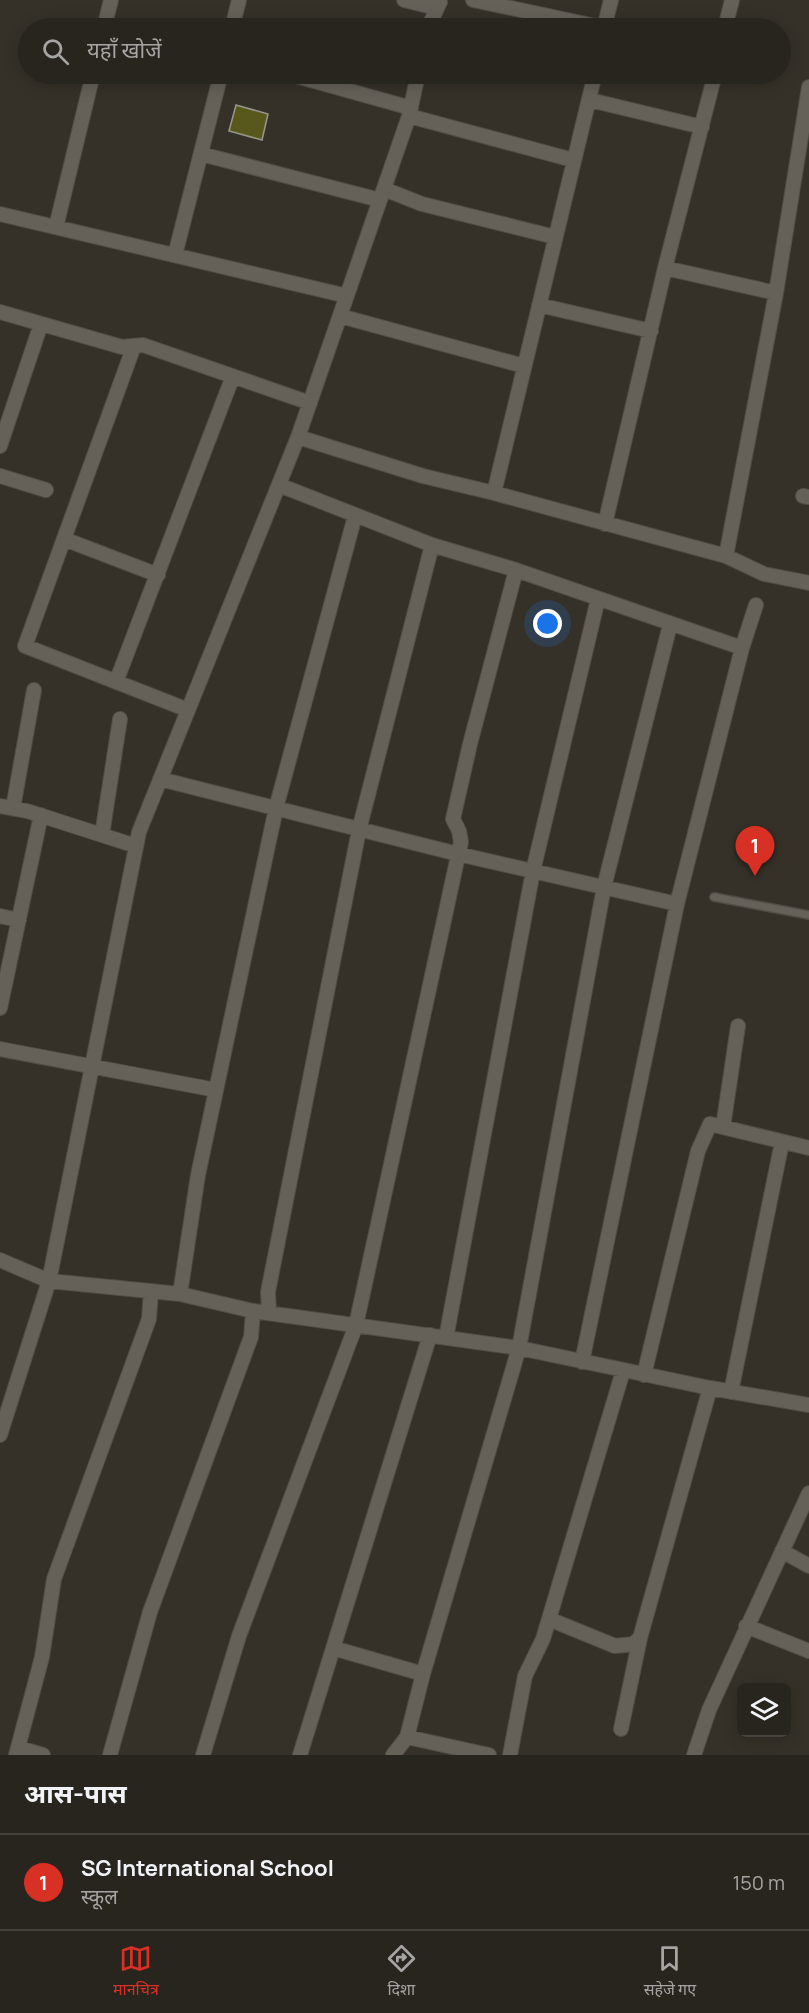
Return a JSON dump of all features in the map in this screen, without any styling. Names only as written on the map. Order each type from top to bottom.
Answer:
[{"type":"street","points":[[106,18],[111,0]]},
{"type":"street","points":[[234,18],[238,0]]},
{"type":"street","points":[[404,0],[438,4],[432,18]]},
{"type":"street","points":[[473,0],[558,18]]},
{"type":"street","points":[[607,18],[611,0]]},
{"type":"street","points":[[728,18],[732,0]]},
{"type":"street","points":[[56,227],[91,84]]},
{"type":"street","points":[[175,255],[218,84]]},
{"type":"street","points":[[321,84],[573,160]]},
{"type":"street","points":[[0,1435],[49,1281],[139,832],[298,437],[410,112],[416,84]]},
{"type":"street","points":[[494,493],[593,84]]},
{"type":"street","points":[[605,524],[665,268],[713,84]]},
{"type":"street","points":[[726,556],[776,293],[809,87]]},
{"type":"street","points":[[590,100],[702,127]]},
{"type":"street","points":[[201,154],[555,237]]},
{"type":"street","points":[[0,214],[347,296]]},
{"type":"street","points":[[665,268],[776,293]]},
{"type":"street","points":[[539,305],[651,331]]},
{"type":"street","points":[[0,312],[122,347],[142,345],[310,403]]},
{"type":"street","points":[[340,316],[524,366]]},
{"type":"street","points":[[0,446],[41,324]]},
{"type":"street","points":[[134,346],[25,646],[188,710]]},
{"type":"street","points":[[116,682],[233,376]]},
{"type":"street","points":[[298,437],[423,476],[726,556],[764,574],[809,583]]},
{"type":"street","points":[[0,476],[46,490]]},
{"type":"street","points":[[279,485],[432,545],[516,570],[742,648]]},
{"type":"street","points":[[180,1294],[198,1175],[276,808],[355,516]]},
{"type":"street","points":[[64,539],[158,575]]},
{"type":"street","points":[[269,1313],[268,1292],[359,830],[432,545]]},
{"type":"street","points":[[203,1755],[239,1636],[356,1325],[458,855],[459,831],[453,819],[470,744],[516,570]]},
{"type":"street","points":[[446,1338],[533,872],[598,599]]},
{"type":"street","points":[[582,1362],[677,904],[742,648],[756,605]]},
{"type":"street","points":[[393,1755],[407,1737],[423,1674],[519,1348],[604,887],[670,625]]},
{"type":"street","points":[[34,690],[7,807],[41,815],[136,846]]},
{"type":"street","points":[[102,835],[120,720]]},
{"type":"street","points":[[160,779],[458,855],[677,904]]},
{"type":"street","points":[[0,1008],[3,983],[41,815]]},
{"type":"street","points":[[0,916],[19,920]]},
{"type":"street","points":[[723,1127],[738,1026]]},
{"type":"street","points":[[0,1049],[216,1090]]},
{"type":"street","points":[[644,1375],[698,1151],[710,1124],[809,1148]]},
{"type":"street","points":[[731,1392],[782,1142]]},
{"type":"street","points":[[0,1260],[49,1281],[180,1294],[253,1311],[519,1348],[710,1388],[809,1405]]},
{"type":"street","points":[[43,1755],[18,1751],[42,1657],[54,1579],[149,1319],[151,1291]]},
{"type":"street","points":[[110,1755],[150,1612],[251,1337],[253,1311]]},
{"type":"street","points":[[300,1755],[430,1335]]},
{"type":"street","points":[[510,1755],[525,1676],[543,1639],[624,1371]]},
{"type":"street","points":[[621,1729],[640,1638],[710,1388]]},
{"type":"street","points":[[694,1755],[709,1710],[809,1493]]},
{"type":"street","points":[[782,1551],[809,1566]]},
{"type":"street","points":[[549,1619],[615,1646],[633,1644],[640,1638]]},
{"type":"street","points":[[746,1626],[809,1650]]},
{"type":"street","points":[[333,1648],[423,1674]]},
{"type":"street","points":[[407,1737],[489,1755]]},
{"type":"lane","points":[[714,897],[809,915]]},
{"type":"building","points":[[236,105],[268,114],[262,140],[229,131]]},
{"type":"place","name":"SG International School","points":[[755,876]]}]
